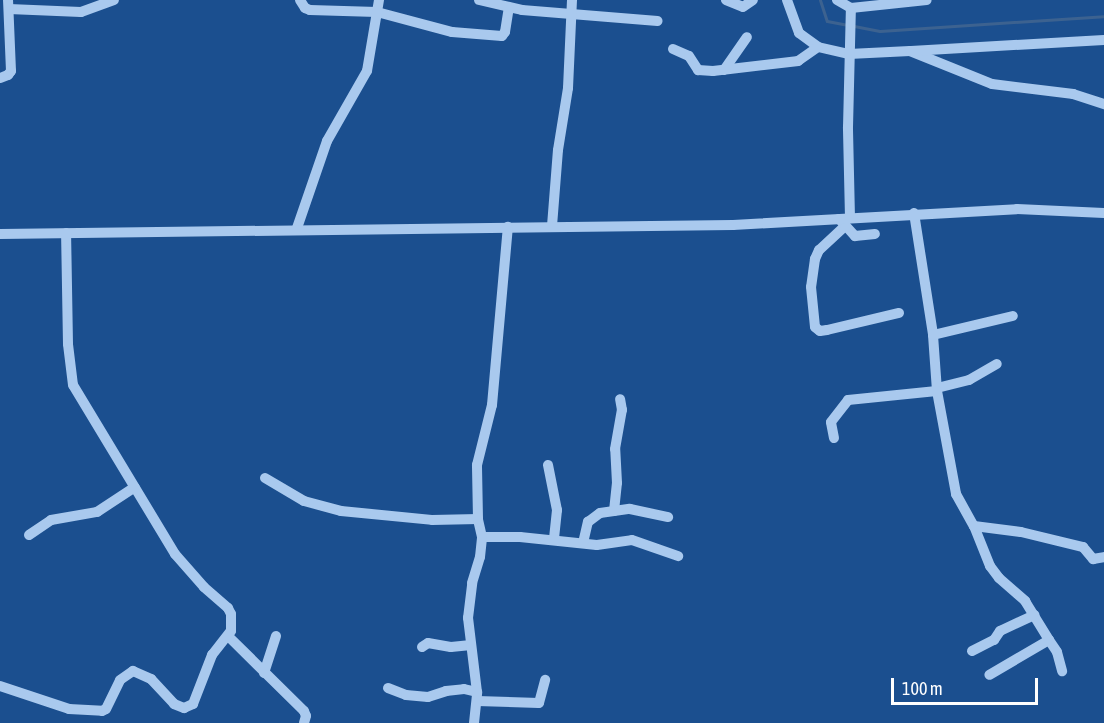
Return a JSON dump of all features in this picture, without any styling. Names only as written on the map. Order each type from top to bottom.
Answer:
[{"type":"street","points":[[0,78],[8,75],[11,70],[9,4],[81,12],[114,0]]},
{"type":"street","points":[[300,0],[305,8],[310,10],[377,12],[459,33],[502,36],[506,32],[509,7]]},
{"type":"street","points":[[297,228],[321,153],[367,72],[378,0]]},
{"type":"street","points":[[479,0],[509,7],[658,21]]},
{"type":"street","points":[[552,226],[558,150],[568,88],[572,0]]},
{"type":"street","points":[[726,0],[743,7],[753,0]]},
{"type":"street","points":[[787,0],[800,33],[818,47],[849,51],[910,51],[1104,40]]},
{"type":"street","points":[[837,0],[851,11],[927,0]]},
{"type":"street","points":[[851,11],[845,221],[853,235],[875,234]]},
{"type":"street","points":[[724,70],[747,37]]},
{"type":"street","points":[[673,49],[689,56],[698,70],[724,70],[798,61],[818,47]]},
{"type":"street","points":[[910,51],[992,84],[1073,94],[1104,104]]},
{"type":"street","points":[[0,234],[297,228],[733,225],[845,221],[914,213],[1017,210],[1104,213]]},
{"type":"street","points":[[914,213],[933,335],[937,390],[956,494],[974,526],[990,566],[999,578],[1025,601],[1057,652],[1062,671]]},
{"type":"street","points":[[845,221],[817,254],[811,286],[815,327],[820,331],[827,330],[899,314]]},
{"type":"street","points":[[474,723],[477,696],[471,645],[470,603],[482,537],[478,519],[478,454],[492,405],[508,227]]},
{"type":"street","points":[[0,686],[69,709],[102,711],[106,709],[120,680],[133,671],[151,679],[174,705],[184,708],[193,704],[212,656],[229,637],[232,621],[228,608],[182,565],[80,398],[71,378],[68,344],[66,233]]},
{"type":"street","points":[[933,335],[1013,316]]},
{"type":"street","points":[[834,438],[831,422],[848,400],[937,390],[969,380],[997,364]]},
{"type":"street","points":[[614,511],[620,399]]},
{"type":"street","points":[[548,465],[556,510],[554,540]]},
{"type":"street","points":[[265,478],[304,501],[341,511],[432,520],[478,519]]},
{"type":"street","points":[[29,535],[51,520],[97,512],[135,487]]},
{"type":"street","points":[[583,543],[592,517],[630,509],[668,517]]},
{"type":"street","points":[[974,526],[1021,532],[1083,547],[1093,558],[1104,557]]},
{"type":"street","points":[[482,537],[554,540],[597,545],[632,540],[678,556]]},
{"type":"street","points":[[972,651],[994,640],[1000,631],[1034,615]]},
{"type":"street","points":[[264,673],[276,636]]},
{"type":"street","points":[[229,637],[304,711],[306,716],[304,723]]},
{"type":"street","points":[[989,675],[1049,639]]},
{"type":"street","points":[[422,647],[429,643],[451,647],[471,645]]},
{"type":"street","points":[[388,688],[406,695],[428,697],[464,689],[477,696],[539,703],[545,680]]},
{"type":"waterway","points":[[820,0],[827,21],[847,25]]},
{"type":"waterway","points":[[854,26],[880,31],[1104,16]]}]
